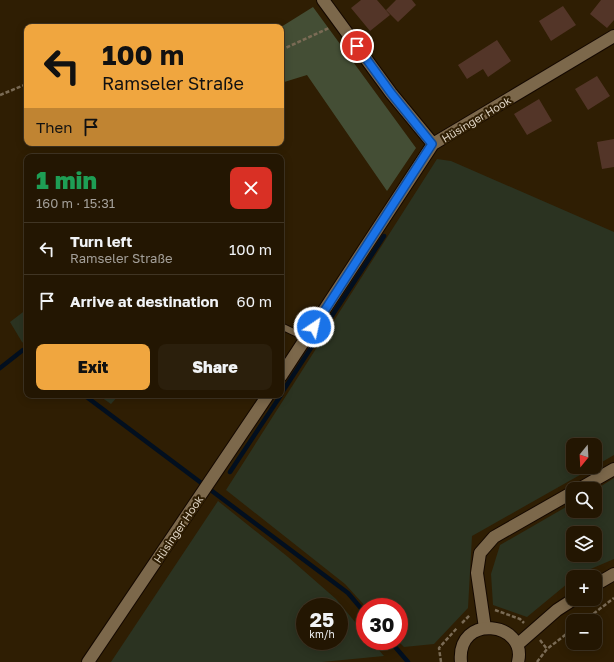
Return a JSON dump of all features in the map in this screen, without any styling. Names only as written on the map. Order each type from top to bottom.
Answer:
[{"type":"street","points":[[323,0],[391,93],[432,144]]},
{"type":"street","name":"Hüsinger Hook","points":[[284,371],[432,144],[614,36]]},
{"type":"street","name":"Hüsinger Hook","points":[[88,662],[266,398]]},
{"type":"street","points":[[591,482],[614,469]]},
{"type":"street","points":[[485,628],[477,573],[480,553],[494,537],[566,496]]},
{"type":"street","points":[[602,581],[614,574]]},
{"type":"street","points":[[517,645],[557,610],[566,604]]},
{"type":"street","points":[[459,662],[461,650],[466,639],[474,631],[485,628],[498,628],[509,634],[517,645],[519,658],[518,662]]},
{"type":"lane","points":[[284,327],[306,338]]},
{"type":"path","points":[[284,49],[340,23]]},
{"type":"path","points":[[0,94],[24,85]]},
{"type":"path","points":[[593,614],[614,598]]},
{"type":"path","points":[[537,662],[547,649],[566,634]]},
{"type":"green space","points":[[313,7],[416,148],[387,191],[307,75],[284,82],[284,25]]},
{"type":"green space","points":[[437,159],[451,161],[614,232],[614,455],[602,462],[602,438],[566,438],[566,474],[582,474],[472,536],[468,608],[434,644],[408,647],[408,598],[358,598],[345,584],[226,490]]},
{"type":"green space","points":[[24,311],[24,343],[22,342],[10,322]]},
{"type":"green space","points":[[102,398],[116,398],[111,404]]},
{"type":"green space","points":[[614,478],[614,559],[588,570],[566,570],[566,585],[527,617],[493,605],[491,574],[500,545],[566,507],[566,518],[602,518],[602,486]]},
{"type":"green space","points":[[218,501],[288,557],[335,598],[296,598],[296,650],[348,650],[348,613],[356,623],[356,650],[379,650],[384,656],[322,662],[111,662]]},
{"type":"building","points":[[361,0],[377,0],[390,15],[370,31],[351,8]]},
{"type":"building","points":[[396,0],[412,0],[416,5],[398,22],[386,10]]},
{"type":"building","points":[[601,0],[614,0],[614,20],[607,28],[590,14]]},
{"type":"building","points":[[563,6],[576,25],[551,41],[539,21]]},
{"type":"building","points":[[497,40],[511,61],[488,77],[483,69],[467,79],[458,65]]},
{"type":"building","points":[[597,76],[610,96],[588,110],[575,89]]},
{"type":"building","points":[[539,99],[552,121],[527,135],[514,114]]},
{"type":"building","points":[[614,139],[614,167],[602,169],[597,142]]},
{"type":"waterway","points":[[284,389],[384,236]]},
{"type":"waterway","points":[[0,368],[24,351]]},
{"type":"waterway","points":[[88,398],[348,593],[356,602]]},
{"type":"waterway","points":[[230,472],[279,398]]},
{"type":"waterway","points":[[398,650],[408,662]]},
{"type":"route","points":[[314,327],[432,144],[391,93],[357,46]]}]
